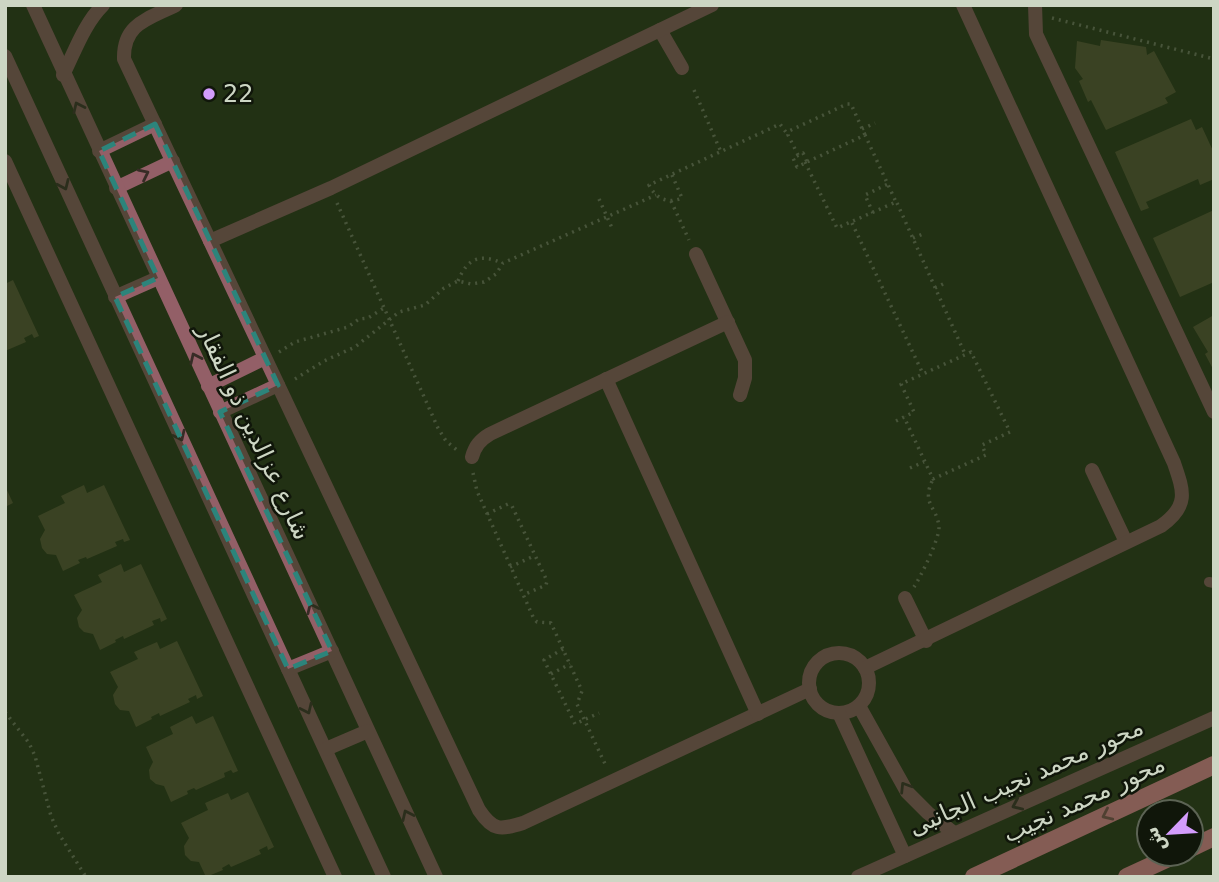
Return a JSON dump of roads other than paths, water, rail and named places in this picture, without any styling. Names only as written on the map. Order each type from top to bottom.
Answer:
[{"type":"main road","name":"محور محمد نجيب","points":[[974,877],[1214,765]]},
{"type":"main road","points":[[1127,877],[1147,868]]},
{"type":"street","name":"شارع عزالدين ذو الفقار","points":[[33,5],[436,877]]},
{"type":"street","points":[[64,75],[85,29],[103,5]]},
{"type":"street","points":[[176,5],[137,24],[128,33],[124,59],[210,241],[282,383],[479,810],[488,823],[497,828],[523,823],[810,689]]},
{"type":"street","points":[[210,241],[331,188],[712,5]]},
{"type":"street","points":[[865,668],[1161,526],[1174,517],[1180,507],[1182,486],[1168,450],[963,5]]},
{"type":"street","points":[[1034,9],[1036,33],[1214,412]]},
{"type":"street","points":[[660,30],[681,68]]},
{"type":"street","points":[[5,56],[384,877]]},
{"type":"street","points":[[99,151],[155,124]]},
{"type":"street","points":[[5,161],[335,877]]},
{"type":"street","points":[[116,188],[173,161]]},
{"type":"street","points":[[696,254],[745,360],[745,378],[740,395]]},
{"type":"street","points":[[115,298],[158,278]]},
{"type":"street","points":[[472,457],[481,439],[728,322]]},
{"type":"street","points":[[208,386],[269,358]]},
{"type":"street","points":[[606,379],[758,714]]},
{"type":"street","points":[[220,412],[282,383]]},
{"type":"street","points":[[1092,470],[1126,542]]},
{"type":"street","points":[[905,597],[926,641]]},
{"type":"street","points":[[288,669],[332,651]]},
{"type":"street","points":[[839,653],[858,660],[865,668],[869,688],[859,706],[839,713],[820,706],[810,689],[809,678],[819,660],[839,653]]},
{"type":"street","points":[[859,706],[907,792],[954,833]]},
{"type":"street","points":[[839,713],[905,856]]},
{"type":"street","name":"محور محمد نجيب الجانبى","points":[[858,877],[1214,718]]},
{"type":"street","points":[[326,749],[368,731]]},
{"type":"place","name":"22","points":[[209,94]]}]
